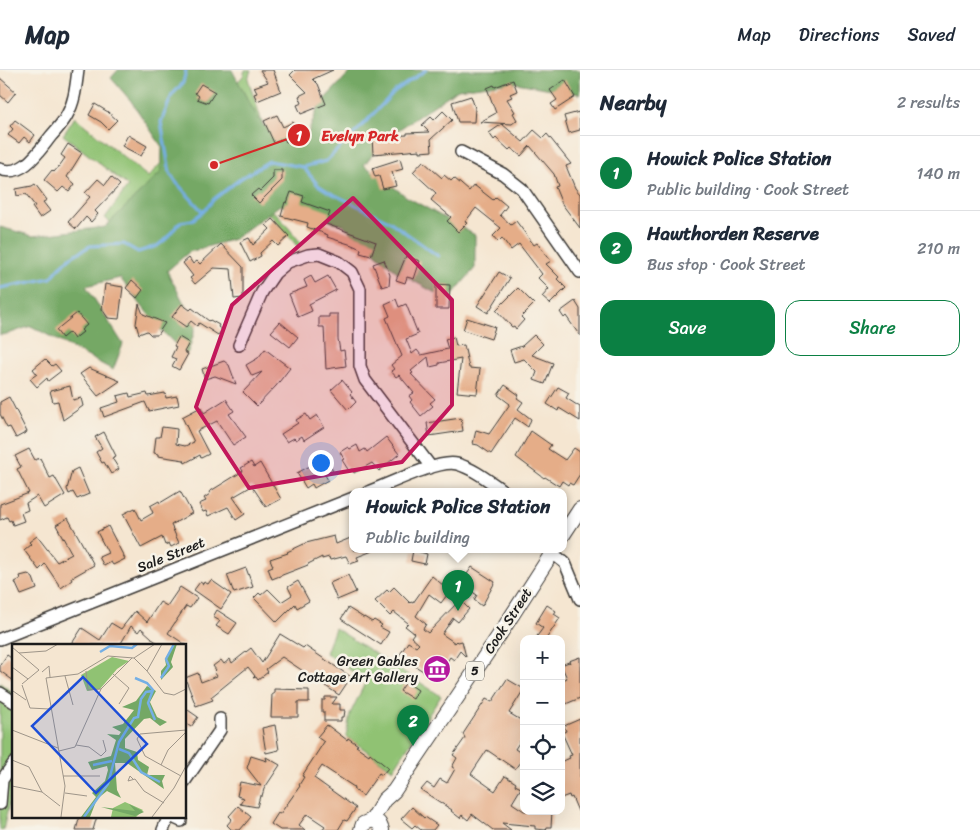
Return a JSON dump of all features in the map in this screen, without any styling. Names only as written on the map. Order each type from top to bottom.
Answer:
[{"type":"main road","points":[[567,528],[580,509]]},
{"type":"main road","name":"Cook Street","points":[[377,824],[390,804],[394,791],[500,634],[552,553]]},
{"type":"main road","name":"5","points":[[361,830],[363,824],[377,824]]},
{"type":"street","points":[[0,169],[15,171],[26,165],[67,116],[73,102],[78,70]]},
{"type":"street","points":[[461,152],[503,174],[522,190],[580,272]]},
{"type":"street","points":[[239,345],[253,317],[262,292],[275,273],[288,262],[308,255],[319,254],[339,262],[352,272],[360,289],[360,366],[365,380],[431,467]]},
{"type":"street","points":[[378,488],[431,467],[450,463],[473,470],[498,488]]},
{"type":"street","name":"Sale Street","points":[[0,639],[349,500]]},
{"type":"street","points":[[555,553],[565,563],[580,599]]},
{"type":"street","points":[[0,692],[12,701]]},
{"type":"street","points":[[186,780],[220,730],[220,719]]},
{"type":"street","points":[[0,804],[2,780],[12,766]]},
{"type":"street","points":[[163,830],[173,818]]},
{"type":"highlighted area","points":[[353,198],[452,300],[452,405],[402,462],[249,488],[196,407],[232,305]]},
{"type":"green space","points":[[118,70],[232,70],[263,125],[303,146],[319,105],[352,70],[580,70],[580,94],[511,82],[458,89],[385,139],[364,165],[407,197],[475,235],[475,268],[448,300],[397,272],[343,225],[280,205],[234,239],[189,252],[167,271],[196,326],[187,356],[160,329],[120,278],[86,286],[123,344],[113,370],[31,326],[0,335],[0,227],[33,236],[105,227],[161,172],[162,147],[131,101],[111,78]]},
{"type":"green space","points":[[245,70],[251,70],[248,79],[274,159],[233,189],[277,214],[302,244],[297,246],[272,216],[229,193],[148,252],[105,218],[128,186],[63,135],[75,117],[148,177],[243,76]]},
{"type":"green space","points":[[335,628],[441,696],[393,770],[346,736],[350,714],[366,681],[326,653]]},
{"type":"green space","points":[[0,683],[12,692],[12,790],[3,830],[0,830]]},
{"type":"building","points":[[260,70],[273,70],[281,91],[257,101],[254,94],[257,93],[254,87],[268,82]]},
{"type":"building","points":[[295,70],[333,70],[313,79],[318,84],[326,104],[301,114],[297,105],[302,103],[299,96],[307,92],[290,75]]},
{"type":"building","points":[[0,78],[16,92],[8,102],[0,95]]},
{"type":"building","points":[[513,80],[517,91],[510,94],[512,97],[507,99],[515,112],[513,113],[517,120],[512,124],[480,122],[496,113],[487,88]]},
{"type":"building","points":[[565,80],[575,97],[555,110],[551,104],[557,100],[550,90]]},
{"type":"building","points":[[201,84],[215,92],[208,103],[197,99],[199,96],[195,93]]},
{"type":"building","points":[[471,96],[475,108],[474,122],[458,122],[452,102]]},
{"type":"building","points":[[95,104],[117,120],[108,129],[89,115]]},
{"type":"building","points":[[443,111],[452,120],[431,139],[432,151],[420,152],[420,150],[373,154],[372,137],[429,132],[422,125],[431,117],[434,120]]},
{"type":"building","points":[[579,112],[580,130],[569,133],[564,116]]},
{"type":"building","points":[[277,115],[283,127],[293,122],[300,136],[286,142],[284,138],[274,143],[264,121]]},
{"type":"building","points":[[15,120],[35,135],[30,142],[24,137],[19,143],[8,135],[13,129],[10,126]]},
{"type":"building","points":[[502,124],[523,142],[534,130],[543,138],[547,134],[571,164],[566,166],[575,188],[580,194],[580,228],[562,204],[555,187],[558,186],[554,174],[530,146],[521,156],[511,148],[509,150],[496,138],[494,140],[489,133]]},
{"type":"building","points":[[128,135],[147,146],[141,156],[122,146]]},
{"type":"building","points":[[68,144],[82,153],[67,177],[75,184],[69,192],[63,187],[58,192],[44,180],[52,170],[54,172],[65,158],[61,155]]},
{"type":"building","points":[[400,159],[403,169],[392,172],[396,186],[383,189],[379,176],[375,177],[372,168]]},
{"type":"building","points":[[423,161],[442,178],[444,175],[451,181],[454,178],[469,191],[474,185],[493,200],[496,197],[507,206],[500,215],[511,225],[516,221],[534,245],[537,243],[551,261],[546,264],[559,277],[557,279],[566,288],[550,304],[542,297],[549,289],[538,278],[542,274],[519,244],[511,250],[502,238],[498,242],[493,236],[501,228],[476,208],[465,222],[467,223],[458,232],[447,221],[451,217],[431,200],[436,193],[413,172]]},
{"type":"building","points":[[273,170],[282,170],[282,180],[259,203],[251,195],[258,189],[260,191],[273,178]]},
{"type":"building","points":[[111,177],[120,185],[95,211],[98,214],[91,222],[86,217],[76,229],[68,222],[90,197],[85,193],[98,179],[105,185]]},
{"type":"building","points":[[35,184],[47,200],[43,202],[50,211],[40,218],[32,207],[35,206],[26,194],[17,196],[16,189]]},
{"type":"building","points":[[291,192],[304,196],[302,202],[330,212],[326,224],[376,242],[371,256],[360,253],[361,249],[327,237],[328,235],[307,227],[308,223],[281,216],[285,202],[287,203]]},
{"type":"building","points":[[273,219],[289,236],[278,246],[273,241],[260,253],[261,256],[250,262],[240,242],[249,238],[253,245],[270,229],[266,225]]},
{"type":"building","points":[[221,244],[243,267],[243,298],[234,299],[231,269],[214,268],[195,284],[190,278],[193,276],[183,263],[189,258],[193,264],[197,261],[200,264]]},
{"type":"building","points":[[406,256],[420,261],[414,279],[407,277],[405,283],[396,280]]},
{"type":"building","points":[[384,260],[390,275],[389,285],[382,287],[373,264]]},
{"type":"building","points":[[499,272],[510,278],[488,313],[477,306]]},
{"type":"building","points":[[311,276],[315,283],[328,276],[336,290],[309,304],[312,311],[298,317],[289,294],[307,287],[304,280]]},
{"type":"building","points":[[132,280],[143,290],[137,298],[126,288]]},
{"type":"building","points":[[105,284],[123,287],[119,319],[108,318],[102,309]]},
{"type":"building","points":[[436,284],[450,285],[449,309],[436,309]]},
{"type":"building","points":[[518,288],[534,304],[521,317],[524,320],[516,329],[496,310]]},
{"type":"building","points":[[396,299],[399,307],[406,304],[418,334],[406,339],[412,354],[417,350],[421,355],[448,349],[445,339],[454,337],[456,346],[464,345],[469,368],[480,369],[477,394],[457,392],[461,359],[439,363],[439,365],[430,367],[428,357],[411,371],[413,373],[411,374],[435,399],[430,403],[433,406],[421,416],[410,402],[412,400],[409,396],[414,393],[399,375],[396,377],[391,371],[394,369],[391,365],[402,356],[386,318],[390,316],[385,304]]},
{"type":"building","points":[[575,301],[580,309],[580,336],[566,316],[564,318],[560,312]]},
{"type":"building","points":[[139,304],[143,314],[165,323],[157,335],[151,335],[147,331],[139,334],[136,324]]},
{"type":"building","points":[[182,304],[219,325],[218,327],[222,330],[218,335],[199,323],[197,326],[191,321],[186,327],[172,317]]},
{"type":"building","points":[[77,313],[87,325],[81,330],[83,332],[74,339],[69,332],[62,338],[56,330]]},
{"type":"building","points":[[329,314],[338,314],[338,339],[340,351],[344,350],[346,366],[326,369],[324,327],[319,327],[319,317],[329,317]]},
{"type":"building","points":[[467,318],[495,327],[491,339],[463,330]]},
{"type":"building","points":[[280,322],[298,337],[290,347],[271,332]]},
{"type":"building","points":[[534,335],[543,344],[532,355],[553,363],[545,384],[534,380],[537,372],[524,359],[514,362],[510,350],[522,346]]},
{"type":"building","points":[[179,337],[189,343],[184,352],[188,354],[179,370],[172,366],[176,359],[171,357]]},
{"type":"building","points":[[265,349],[290,368],[257,406],[243,392],[262,372],[252,376],[246,365],[258,358]]},
{"type":"building","points":[[45,359],[52,366],[55,364],[61,371],[48,381],[47,378],[37,387],[30,379],[37,374],[33,369]]},
{"type":"building","points":[[224,361],[229,365],[236,384],[215,376],[205,379],[202,369]]},
{"type":"building","points":[[89,368],[120,381],[98,396],[80,374]]},
{"type":"building","points":[[342,380],[352,392],[350,394],[356,402],[348,410],[331,390]]},
{"type":"building","points":[[505,385],[519,395],[517,398],[523,402],[518,409],[531,419],[528,427],[515,418],[491,454],[478,445],[473,444],[476,430],[489,434],[510,404],[498,395]]},
{"type":"building","points":[[70,386],[73,400],[81,398],[83,406],[63,420],[58,401],[53,402],[50,391]]},
{"type":"building","points":[[558,387],[569,393],[566,398],[580,407],[580,421],[559,408],[558,411],[547,404]]},
{"type":"building","points":[[129,393],[130,397],[147,393],[148,396],[165,393],[166,398],[177,396],[179,405],[149,411],[145,402],[104,417],[101,408],[119,402],[117,396]]},
{"type":"building","points":[[9,397],[27,432],[16,438],[10,427],[7,428],[0,414],[0,402]]},
{"type":"building","points":[[226,399],[234,411],[229,414],[246,437],[233,445],[217,421],[197,431],[209,454],[201,458],[200,455],[185,463],[184,460],[158,456],[158,454],[154,453],[156,437],[160,437],[162,427],[177,429],[176,444],[185,446],[194,442],[182,417],[201,407],[204,413]]},
{"type":"building","points":[[306,414],[310,420],[317,415],[324,427],[304,440],[302,436],[287,442],[281,434],[298,423],[296,420]]},
{"type":"building","points":[[461,418],[463,431],[429,436],[427,423]]},
{"type":"building","points":[[531,431],[551,445],[548,449],[565,460],[574,448],[580,452],[580,474],[573,485],[569,483],[568,485],[562,481],[559,486],[544,478],[516,457]]},
{"type":"building","points":[[104,432],[116,456],[112,458],[119,469],[111,474],[96,452],[102,448],[95,437]]},
{"type":"building","points":[[386,437],[399,454],[379,471],[372,463],[354,473],[352,469],[349,471],[342,460],[344,459],[340,452],[348,447],[350,449],[357,445],[360,452],[365,449],[367,452]]},
{"type":"building","points":[[29,449],[35,460],[40,458],[50,478],[54,476],[65,495],[44,508],[37,496],[26,503],[28,510],[21,513],[24,521],[13,525],[7,517],[0,520],[0,504],[29,493],[17,469],[21,467],[15,456]]},
{"type":"building","points":[[325,458],[333,471],[325,475],[328,480],[314,488],[312,484],[306,488],[297,473]]},
{"type":"building","points":[[251,462],[254,467],[260,463],[281,499],[266,507],[252,486],[233,497],[245,514],[236,520],[228,507],[208,516],[206,511],[203,512],[199,504],[206,501],[204,498],[210,494],[209,492],[243,471],[241,468]]},
{"type":"building","points":[[78,468],[89,494],[77,499],[73,492],[69,494],[67,489],[72,471]]},
{"type":"building","points":[[180,491],[192,513],[171,525],[179,543],[171,547],[169,543],[165,545],[162,537],[141,548],[123,514],[135,508],[141,520],[153,513],[150,506],[159,501],[160,503]]},
{"type":"building","points":[[68,518],[94,565],[71,578],[72,580],[61,588],[45,564],[39,570],[24,550],[31,544],[29,542],[37,536],[57,562],[72,554],[56,525]]},
{"type":"building","points":[[108,526],[125,559],[113,565],[111,562],[104,566],[99,557],[108,553],[97,532]]},
{"type":"building","points":[[334,536],[336,544],[349,539],[349,553],[367,553],[357,557],[359,561],[350,564],[346,556],[330,560],[329,557],[322,559],[322,557],[308,565],[272,579],[268,568],[273,566],[270,559],[288,553],[306,543]]},
{"type":"building","points":[[412,553],[427,554],[425,564],[411,561]]},
{"type":"building","points":[[472,567],[495,582],[482,606],[474,600],[477,595],[465,587],[470,580],[465,577]]},
{"type":"building","points":[[246,568],[253,587],[234,593],[227,575]]},
{"type":"building","points":[[28,574],[33,578],[37,589],[21,595],[15,582],[21,579],[20,576]]},
{"type":"building","points":[[348,575],[356,592],[337,600],[330,583]]},
{"type":"building","points":[[432,576],[450,591],[441,603],[429,594],[416,616],[426,624],[423,629],[428,633],[460,600],[469,609],[458,622],[453,618],[442,634],[455,643],[462,641],[466,657],[460,651],[454,660],[450,657],[436,679],[399,656],[408,642],[416,647],[419,644],[411,637],[414,633],[405,626],[408,623],[394,612],[390,616],[375,601],[387,590],[389,592],[394,587],[410,603],[413,603]]},
{"type":"building","points":[[211,580],[231,594],[221,609],[194,590],[200,582],[208,584]]},
{"type":"building","points":[[298,581],[309,601],[297,608],[295,604],[277,622],[254,598],[259,593],[261,595],[268,589],[281,602],[292,595],[288,587]]},
{"type":"building","points":[[180,587],[197,598],[190,608],[186,606],[168,633],[184,644],[160,644],[141,628],[138,632],[131,626],[121,644],[72,644],[82,628],[100,640],[111,623],[121,629],[135,611],[147,622],[160,602],[167,606]]},
{"type":"building","points":[[547,605],[556,611],[554,614],[560,618],[549,635],[538,635],[543,628],[536,623]]},
{"type":"building","points":[[348,608],[372,622],[374,620],[382,625],[380,627],[389,632],[381,645],[341,619]]},
{"type":"building","points":[[217,610],[237,623],[229,634],[216,626],[220,621],[213,617]]},
{"type":"building","points":[[280,634],[303,648],[305,646],[351,677],[339,695],[282,657],[266,669],[268,672],[258,680],[256,677],[253,678],[255,676],[248,667],[211,697],[213,700],[196,706],[186,678],[198,673],[201,682],[217,676],[213,666],[221,660],[224,664],[230,659],[232,663],[251,648],[262,663]]},
{"type":"building","points":[[7,655],[12,659],[12,680],[0,671],[0,665]]},
{"type":"building","points":[[580,657],[580,698],[565,704],[565,679],[567,678],[565,664],[570,663],[569,661]]},
{"type":"building","points":[[507,679],[520,687],[520,695],[509,713],[520,720],[520,741],[515,749],[520,752],[520,762],[515,769],[487,750],[471,774],[495,791],[505,776],[516,783],[515,785],[520,788],[520,790],[512,803],[520,808],[520,815],[552,815],[551,827],[547,827],[546,830],[535,829],[535,826],[502,823],[511,830],[493,830],[472,814],[468,820],[462,815],[460,818],[452,810],[421,790],[427,783],[434,788],[440,779],[447,783],[455,769],[452,767],[457,758],[453,755],[465,738],[463,734],[486,699],[492,702]]},
{"type":"building","points":[[406,682],[418,690],[413,699],[400,691]]},
{"type":"building","points":[[274,689],[309,690],[309,702],[298,702],[298,717],[271,717]]},
{"type":"building","points":[[325,697],[337,697],[332,704],[340,704],[340,710],[345,710],[341,721],[324,721],[322,700],[325,700]]},
{"type":"building","points":[[186,709],[198,717],[191,727],[186,724]]},
{"type":"building","points":[[580,719],[580,816],[572,797],[570,798],[569,795],[565,796],[565,760],[572,755],[565,740],[565,726]]},
{"type":"building","points":[[275,725],[279,750],[266,753],[262,728]]},
{"type":"building","points":[[327,725],[347,740],[348,738],[358,745],[356,746],[369,755],[370,753],[388,768],[382,775],[379,773],[363,796],[353,789],[354,787],[322,766],[314,778],[356,808],[347,821],[344,820],[338,830],[322,830],[325,826],[307,814],[299,825],[305,830],[280,830],[271,824],[300,786],[304,777],[302,776],[324,742],[317,737]]},
{"type":"building","points":[[251,756],[267,761],[266,757],[280,765],[264,789],[262,796],[260,796],[257,807],[240,804],[244,798],[237,796],[240,782],[261,786],[247,768]]},
{"type":"building","points":[[238,806],[251,817],[240,830],[232,830],[227,825],[232,819],[229,816]]},
{"type":"building","points":[[412,807],[424,818],[437,825],[433,830],[421,830],[415,825],[412,828],[401,819]]},
{"type":"building","points":[[79,818],[96,818],[93,830],[76,830]]},
{"type":"waterway","points":[[186,70],[183,83],[172,95],[161,122],[170,173],[203,212]]},
{"type":"waterway","points":[[0,288],[51,278],[71,257],[90,246],[124,244],[138,252],[157,246],[166,239],[180,222],[192,220],[203,212],[214,199],[240,179],[269,161],[303,167],[326,161],[395,91],[426,70]]},
{"type":"waterway","points":[[303,167],[318,185],[389,221],[438,256]]},
{"type":"place","name":"Evelyn Park","points":[[214,165]]},
{"type":"place","name":"Howick Police Station","points":[[458,611]]},
{"type":"place","name":"Green Gables Cottage Art Gallery","points":[[437,669]]},
{"type":"place","name":"Hawthorden Reserve","points":[[413,746]]}]
